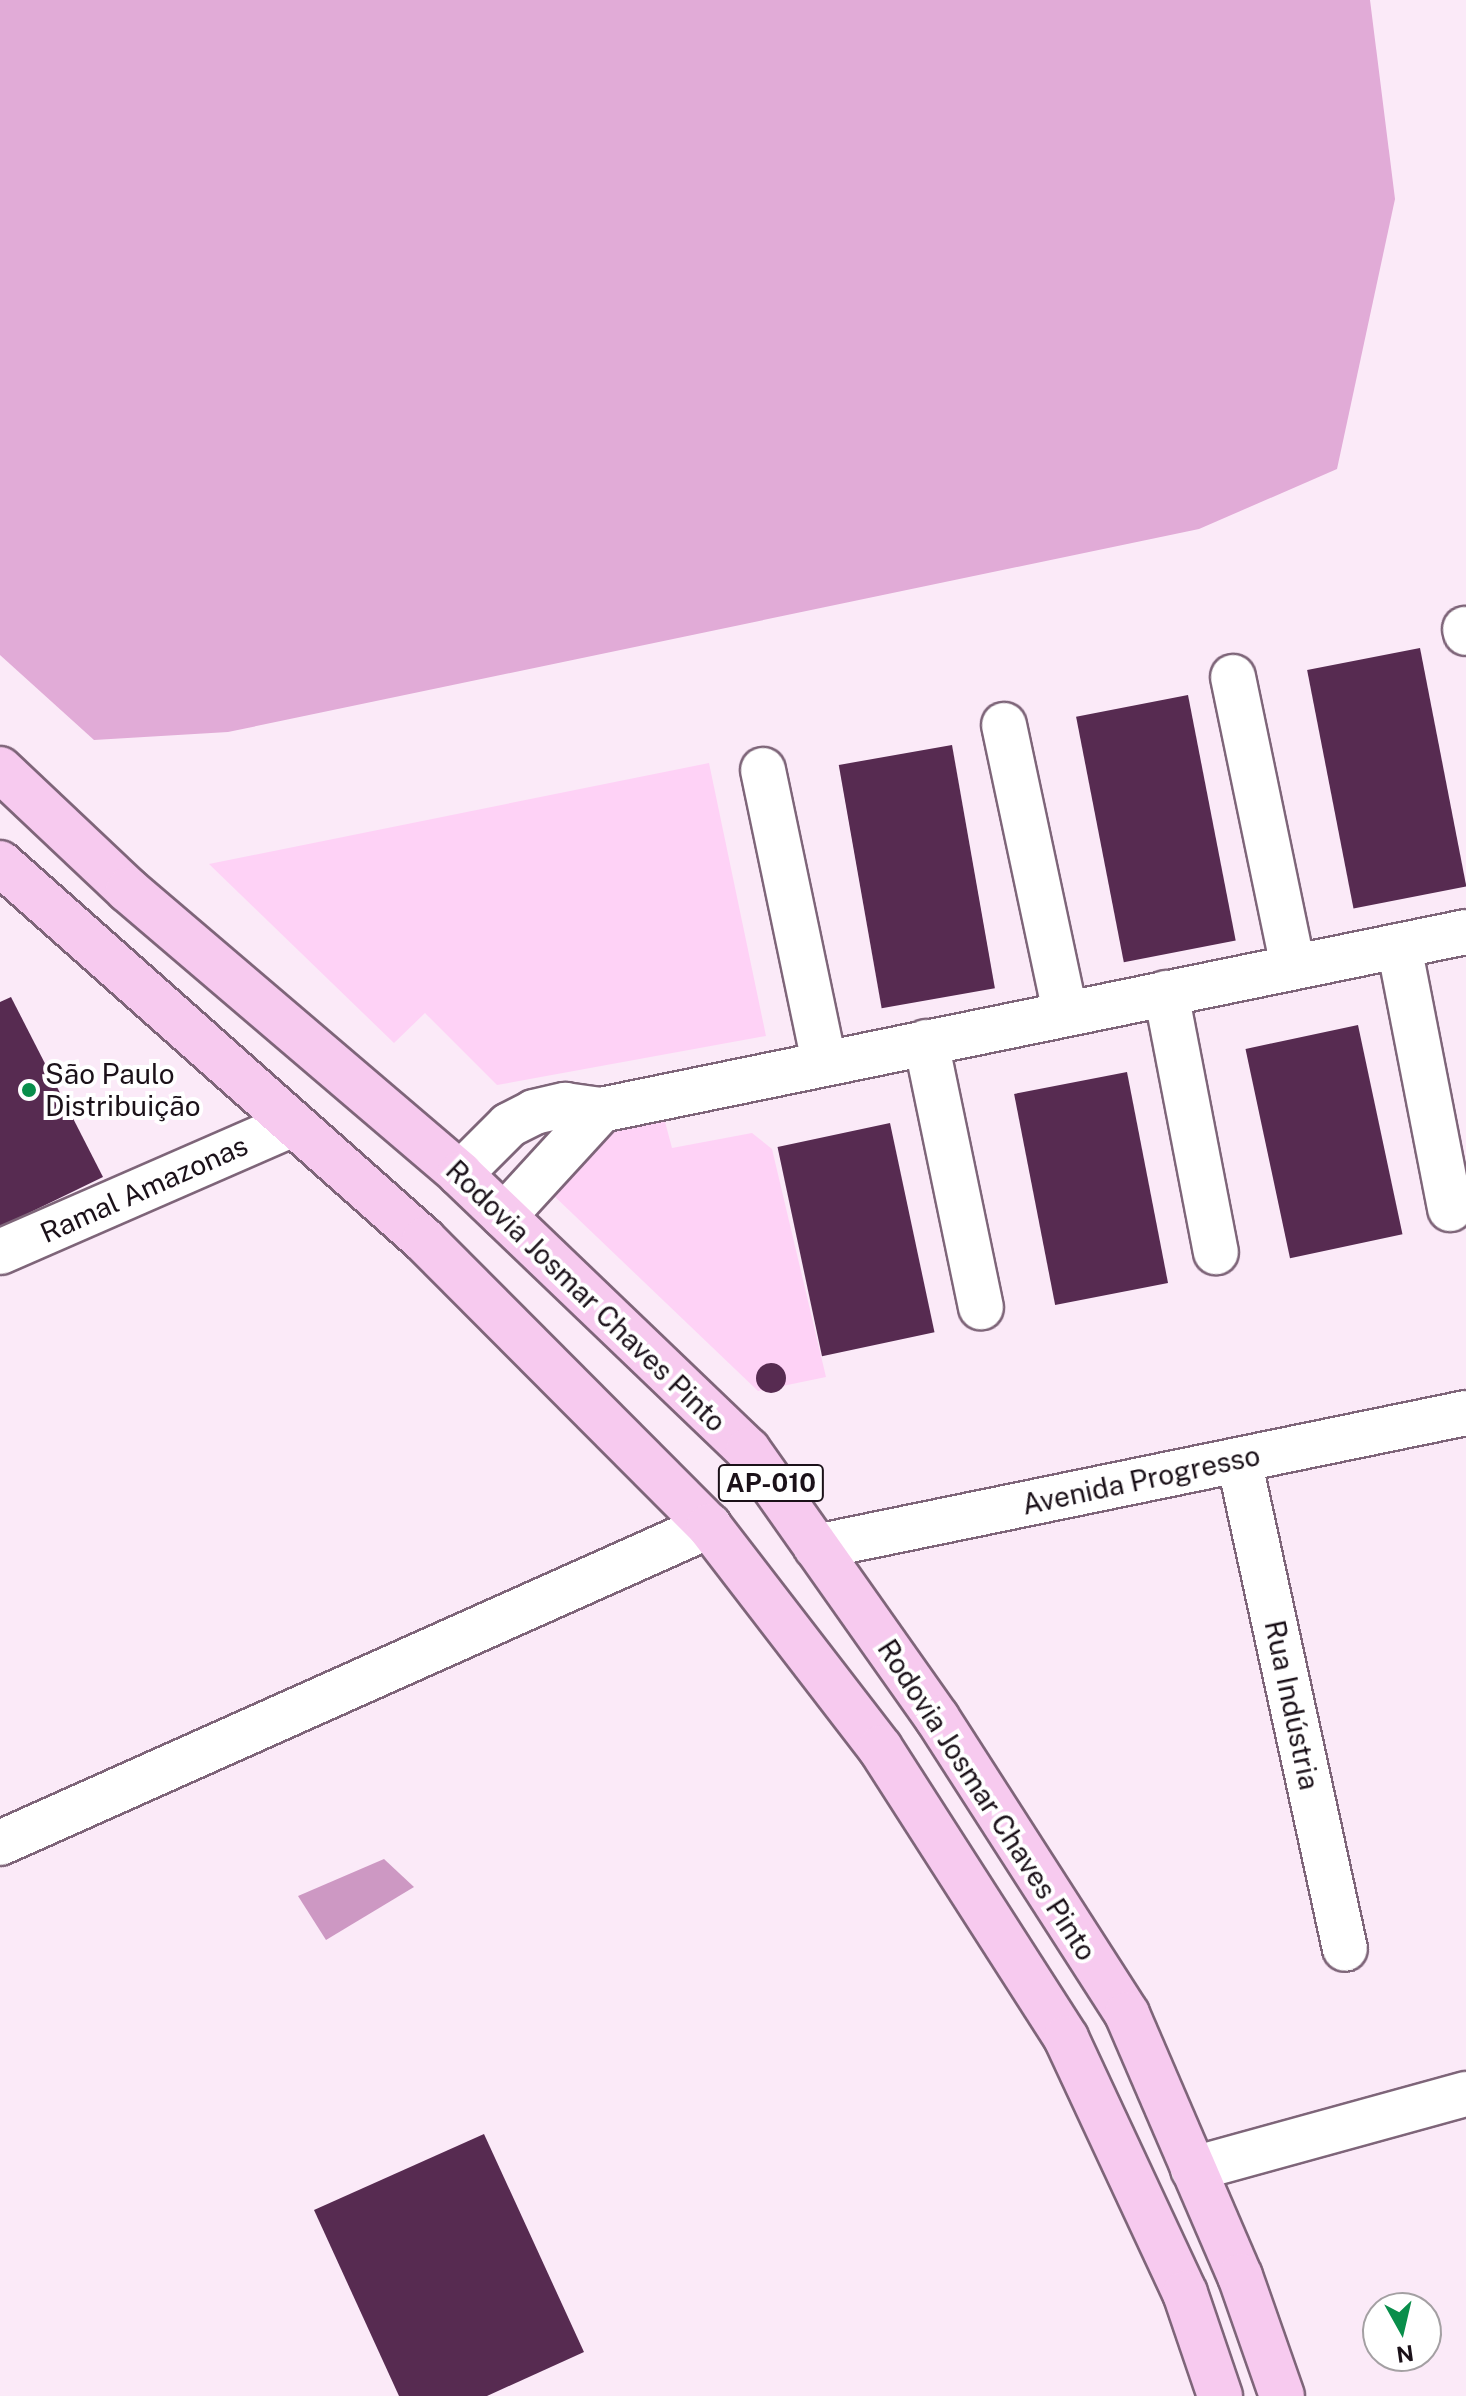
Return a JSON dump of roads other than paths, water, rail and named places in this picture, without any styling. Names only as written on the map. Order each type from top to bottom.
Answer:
[{"type":"main road","name":"Rodovia Josmar Chaves Pinto","points":[[0,769],[128,890],[460,1174],[748,1450],[1127,2014],[1193,2169],[1282,2396]]},
{"type":"main road","name":"AP-010","points":[[0,863],[288,1126],[424,1240],[709,1526],[880,1748],[1066,2038],[1185,2293],[1220,2396]]},
{"type":"street","points":[[1233,677],[1293,967]]},
{"type":"street","points":[[1004,725],[1065,1013]]},
{"type":"street","points":[[763,770],[824,1063]]},
{"type":"street","points":[[460,1174],[509,1125],[534,1112],[565,1105],[601,1110],[1466,932]]},
{"type":"street","points":[[1399,946],[1450,1209]]},
{"type":"street","points":[[1166,993],[1216,1252]]},
{"type":"street","points":[[926,1042],[981,1307]]},
{"type":"street","points":[[504,1216],[601,1110]]},
{"type":"street","name":"Ramal Amazonas","points":[[0,1252],[288,1126]]},
{"type":"street","name":"Avenida Progresso","points":[[816,1547],[1466,1413]]},
{"type":"street","name":"Rua Indústria","points":[[1239,1460],[1345,1949]]},
{"type":"street","points":[[0,1843],[709,1526]]},
{"type":"street","points":[[1193,2169],[1466,2094]]},
{"type":"place","name":"São Paulo Distribuição","points":[[29,1090]]}]
